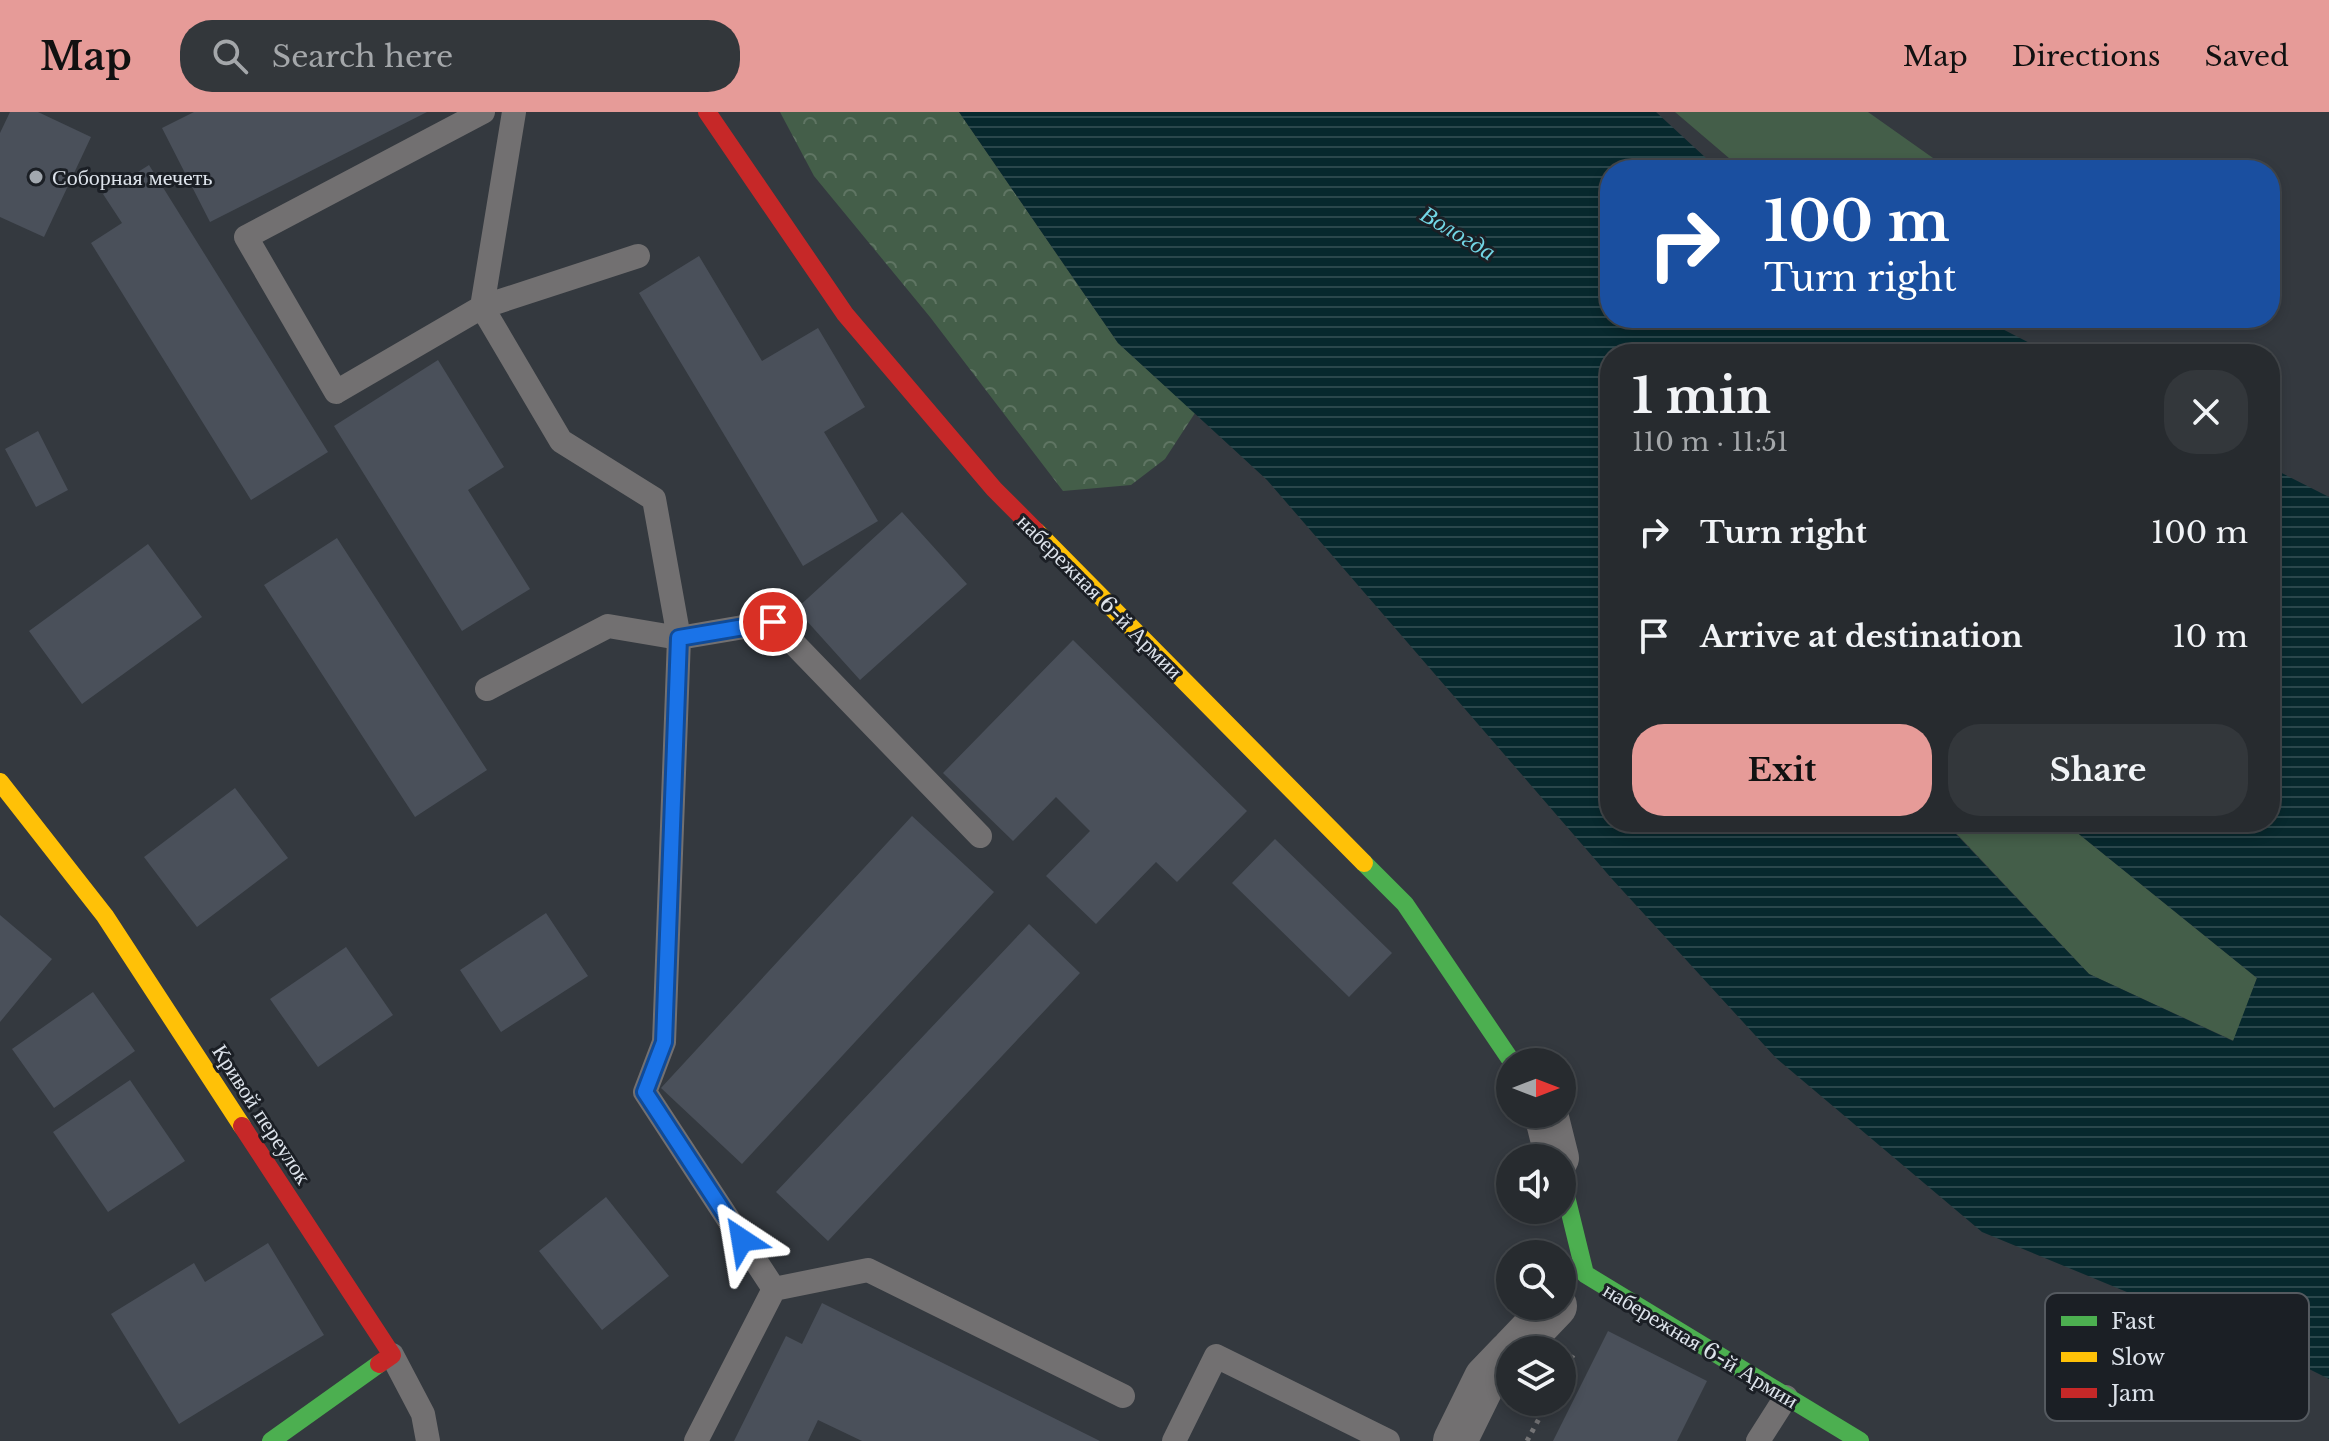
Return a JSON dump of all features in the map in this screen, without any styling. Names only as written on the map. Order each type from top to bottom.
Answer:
[{"type":"street","name":"набережная 6-й Армии","points":[[707,112],[845,314],[994,489],[1405,904],[1503,1048]]},
{"type":"street","name":"Кривой переулок","points":[[0,782],[105,916],[392,1355]]},
{"type":"street","name":"набережная 6-й Армии","points":[[1576,1288],[1786,1397],[1860,1441]]},
{"type":"street","points":[[1526,1336],[1541,1320]]},
{"type":"street","points":[[271,1441],[392,1355]]},
{"type":"street","points":[[1455,1441],[1486,1378],[1496,1367]]},
{"type":"lane","points":[[483,112],[246,237],[336,392],[482,307],[638,256]]},
{"type":"lane","points":[[514,112],[482,307],[561,441],[654,499],[679,638],[664,1042],[645,1092],[774,1289]]},
{"type":"lane","points":[[487,689],[608,626],[679,638],[773,622],[980,836]]},
{"type":"lane","points":[[774,1289],[868,1270],[1123,1396]]},
{"type":"lane","points":[[696,1441],[774,1289]]},
{"type":"lane","points":[[392,1355],[423,1414],[428,1441]]},
{"type":"lane","points":[[1174,1441],[1216,1356],[1388,1441]]},
{"type":"lane","points":[[1758,1441],[1786,1397]]},
{"type":"path","points":[[1527,1441],[1540,1416]]},
{"type":"green space","points":[[780,112],[959,112],[1118,343],[1195,413],[1165,459],[1131,485],[1063,491],[930,317],[814,176]]},
{"type":"green space","points":[[1675,112],[1868,112],[1936,160],[1731,160]]},
{"type":"green space","points":[[1955,832],[2076,832],[2257,978],[2234,1041],[2089,974]]},
{"type":"water","name":"Вологда","points":[[959,112],[1656,112],[1708,160],[1600,160],[1600,328],[2000,328],[2032,344],[1600,344],[1600,832],[1954,832],[2089,974],[2233,1041],[2257,978],[2076,832],[2280,832],[2280,472],[2329,497],[2329,1379],[2309,1369],[2309,1293],[2129,1293],[1982,1232],[1776,1058],[1612,879],[1267,480],[1118,343]]},
{"type":"building","name":"Соборная мечеть","points":[[10,112],[38,112],[91,137],[44,237],[0,217],[0,133]]},
{"type":"building","points":[[194,112],[427,112],[210,222],[162,128]]},
{"type":"building","points":[[149,165],[328,452],[251,500],[91,243],[122,223],[103,194]]},
{"type":"building","points":[[699,256],[762,361],[818,328],[865,407],[824,432],[878,521],[803,566],[639,293]]},
{"type":"building","points":[[438,360],[504,467],[468,490],[530,589],[462,631],[334,426]]},
{"type":"building","points":[[38,431],[68,490],[36,507],[5,449]]},
{"type":"building","points":[[902,512],[967,584],[860,680],[796,609]]},
{"type":"building","points":[[337,538],[487,770],[415,817],[264,585]]},
{"type":"building","points":[[148,544],[202,617],[82,704],[29,631]]},
{"type":"building","points":[[1073,640],[1247,811],[1177,882],[1156,862],[1096,924],[1046,876],[1090,831],[1056,797],[1013,841],[943,773]]},
{"type":"building","points":[[235,788],[288,858],[197,927],[144,857]]},
{"type":"building","points":[[912,816],[994,892],[742,1164],[661,1088]]},
{"type":"building","points":[[1275,839],[1392,953],[1349,997],[1232,883]]},
{"type":"building","points":[[546,913],[588,976],[501,1032],[460,970]]},
{"type":"building","points":[[0,915],[52,959],[0,1022]]},
{"type":"building","points":[[1029,924],[1080,973],[828,1241],[776,1192]]},
{"type":"building","points":[[346,947],[393,1015],[318,1067],[270,999]]},
{"type":"building","points":[[93,992],[135,1051],[54,1108],[12,1049]]},
{"type":"building","points":[[130,1080],[185,1161],[108,1212],[53,1132]]},
{"type":"building","points":[[606,1197],[669,1276],[602,1330],[539,1251]]},
{"type":"building","points":[[268,1243],[324,1335],[179,1424],[111,1314],[194,1263],[205,1282]]},
{"type":"building","points":[[822,1303],[1100,1441],[862,1441],[818,1420],[808,1441],[734,1441],[786,1336],[802,1344]]},
{"type":"building","points":[[1608,1331],[1707,1381],[1677,1441],[1553,1441],[1566,1416],[1576,1416],[1576,1395]]},
{"type":"traffic: fast","points":[[1364,863],[1405,904],[1503,1048]]},
{"type":"traffic: fast","points":[[1573,1224],[1585,1274],[1860,1441]]},
{"type":"traffic: fast","points":[[271,1441],[379,1364]]},
{"type":"traffic: slow","points":[[1036,531],[1364,863]]},
{"type":"traffic: slow","points":[[0,782],[105,916],[242,1126]]},
{"type":"traffic: jam","points":[[707,112],[845,314],[994,489],[1036,531]]},
{"type":"traffic: jam","points":[[242,1126],[392,1355],[379,1364]]},
{"type":"place","name":"Соборная мечеть","points":[[36,177]]},
{"type":"route","points":[[742,1240],[645,1092],[664,1042],[679,638],[773,622]]}]
